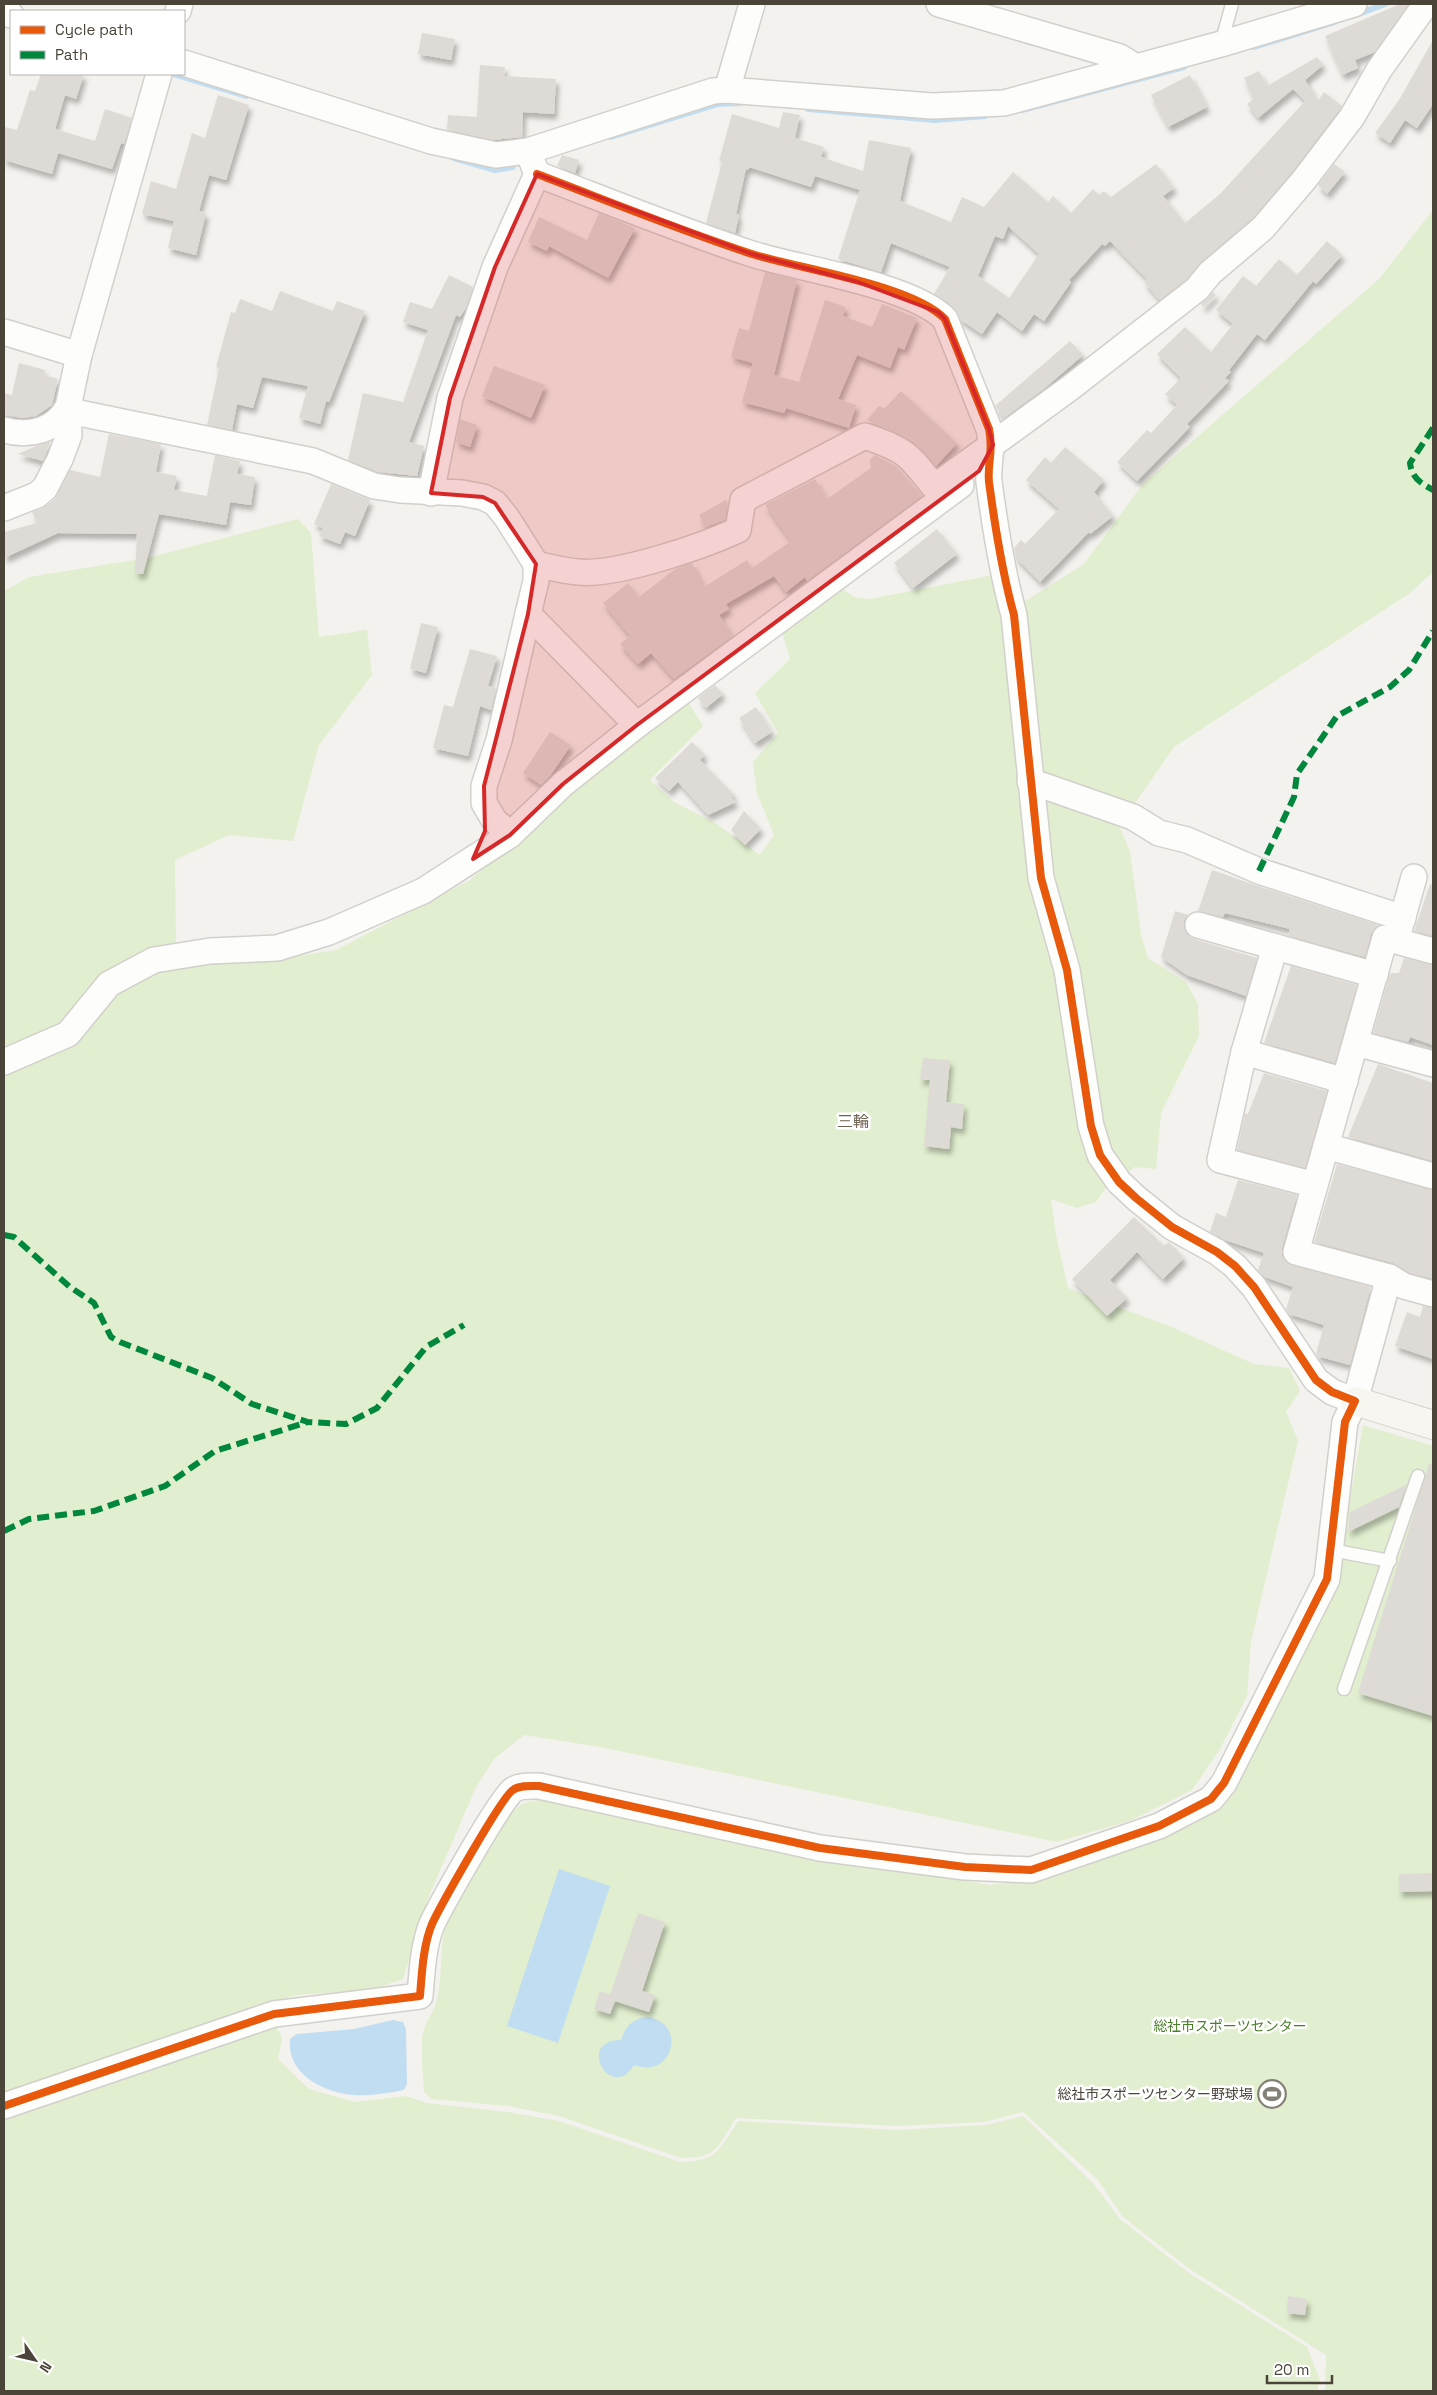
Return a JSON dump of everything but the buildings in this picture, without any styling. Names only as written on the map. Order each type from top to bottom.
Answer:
[{"type":"street","points":[[727,90],[752,4]]},
{"type":"street","points":[[939,4],[1120,57],[1136,67]]},
{"type":"street","points":[[185,63],[431,141],[496,155],[528,151],[713,91],[727,90],[932,106],[977,106],[1004,103],[1221,44],[1354,4]]},
{"type":"street","points":[[536,564],[578,572],[612,571],[718,539],[738,530],[743,500],[865,436],[897,447],[913,460],[934,487],[1070,388],[1197,289],[1210,273],[1263,228],[1352,117],[1379,70],[1426,4]]},
{"type":"street","points":[[4,430],[14,433],[48,429],[63,416],[68,407],[80,355],[159,75]]},
{"type":"street","points":[[431,493],[450,398],[495,267],[537,174],[528,151]]},
{"type":"street","points":[[537,174],[752,254],[867,284],[909,298],[938,312],[945,319],[989,429],[993,445],[989,480],[1006,586],[1014,615],[1041,878],[1067,970],[1091,1126],[1100,1155],[1119,1182],[1136,1198],[1172,1227],[1217,1252],[1235,1266],[1254,1288],[1316,1380],[1332,1392],[1354,1401],[1433,1425]]},
{"type":"street","points":[[4,332],[80,355]]},
{"type":"street","points":[[68,407],[79,413],[313,461],[374,486],[431,493],[462,493],[483,497],[495,503],[508,518],[536,564],[536,580],[499,740],[484,786],[485,831],[473,859]]},
{"type":"street","points":[[4,508],[37,495],[45,488],[70,435],[68,407]]},
{"type":"street","points":[[4,1062],[68,1034],[109,984],[154,960],[210,951],[276,948],[329,932],[423,891],[510,835],[563,784],[637,725],[979,471],[993,445]]},
{"type":"street","points":[[528,614],[637,725]]},
{"type":"street","points":[[1030,781],[1133,817],[1159,832],[1187,840],[1259,870],[1403,918]]},
{"type":"street","points":[[484,803],[494,820],[510,835]]},
{"type":"street","points":[[1396,941],[1414,877]]},
{"type":"street","points":[[1198,925],[1375,975]]},
{"type":"street","points":[[1433,952],[1385,938],[1296,1252],[1389,1277],[1404,1286],[1433,1294]]},
{"type":"street","points":[[1275,947],[1244,1052],[1220,1160],[1316,1185]]},
{"type":"street","points":[[1356,1043],[1433,1064]]},
{"type":"street","points":[[1244,1052],[1345,1081]]},
{"type":"street","points":[[1326,1146],[1433,1176]]},
{"type":"street","points":[[4,2106],[274,2014],[420,1996],[423,1959],[432,1925],[497,1810],[512,1790],[525,1786],[539,1786],[820,1848],[965,1867],[1031,1870],[1159,1826],[1210,1799],[1224,1783],[1327,1579],[1345,1422],[1354,1401],[1389,1277]]},
{"type":"lane","points":[[1221,44],[1232,4]]},
{"type":"lane","points":[[1344,1689],[1390,1562],[1418,1476]]},
{"type":"lane","points":[[1330,1550],[1390,1562]]},
{"type":"highlighted area","points":[[537,174],[752,254],[858,282],[938,312],[945,319],[989,429],[993,445],[979,471],[637,725],[563,784],[510,835],[473,859],[485,831],[484,786],[528,614],[536,564],[495,503],[483,497],[431,493],[450,398],[495,267]]},
{"type":"green space","points":[[1433,210],[1433,572],[1410,593],[1174,747],[1119,826],[1130,851],[1141,935],[1148,958],[1186,982],[1198,1004],[1199,1036],[1161,1113],[1156,1169],[1135,1167],[1106,1188],[1096,1202],[1077,1208],[1051,1199],[1056,1235],[1068,1288],[1174,1328],[1254,1364],[1289,1368],[1300,1391],[1286,1412],[1298,1441],[1251,1642],[1247,1696],[1219,1751],[1192,1790],[1132,1820],[1057,1842],[600,1747],[524,1735],[494,1759],[476,1787],[429,1896],[403,1979],[374,1989],[297,1995],[265,2004],[282,2038],[278,2059],[309,2089],[355,2102],[406,2096],[427,2103],[508,2112],[559,2121],[680,2162],[702,2159],[716,2152],[738,2121],[897,2130],[986,2125],[1023,2116],[1094,2184],[1120,2219],[1189,2273],[1307,2347],[1320,2380],[1317,2391],[4,2391],[4,591],[29,577],[147,558],[298,519],[311,533],[319,637],[367,630],[372,675],[319,745],[293,841],[229,835],[175,860],[176,947],[273,960],[336,950],[470,880],[636,734],[688,702],[703,726],[650,780],[674,802],[717,824],[760,855],[774,835],[757,793],[753,762],[778,733],[755,693],[790,659],[781,629],[838,586],[854,597],[870,599],[998,574],[1005,606],[1027,600],[1084,564],[1143,484],[1379,279]]},
{"type":"green space","name":"総社市スポーツセンター","points":[[1363,1425],[1433,1446],[1433,2391],[1325,2391],[1326,2355],[1188,2268],[1122,2216],[1098,2180],[1023,2112],[985,2122],[896,2126],[736,2118],[720,2143],[710,2153],[703,2156],[681,2158],[559,2116],[508,2106],[431,2099],[424,2092],[422,2039],[438,1994],[442,1944],[446,1924],[458,1899],[502,1827],[518,1807],[527,1802],[543,1800],[850,1863],[990,1885],[1055,1877],[1141,1843],[1230,1792],[1339,1586],[1345,1527]]},
{"type":"water","points":[[559,1869],[610,1886],[558,2043],[507,2026]]},
{"type":"water","points":[[647,2017],[660,2021],[668,2029],[671,2038],[666,2058],[658,2065],[647,2067],[634,2065],[625,2075],[616,2077],[608,2074],[602,2067],[599,2058],[600,2049],[607,2043],[621,2040],[630,2024],[638,2019]]},
{"type":"water","points":[[393,2020],[403,2022],[406,2029],[407,2084],[404,2090],[354,2095],[330,2090],[309,2079],[300,2071],[290,2051],[290,2039],[297,2034],[354,2029]]},
{"type":"waterway","points":[[1356,15],[1385,4]]},
{"type":"waterway","points":[[1254,47],[1335,22]]},
{"type":"waterway","points":[[1022,110],[1184,67]]},
{"type":"waterway","points":[[176,75],[246,96]]},
{"type":"waterway","points":[[611,137],[718,104],[741,103]]},
{"type":"waterway","points":[[808,109],[935,120],[985,116]]},
{"type":"waterway","points":[[454,158],[495,170],[513,167]]},
{"type":"marked path","points":[[1433,428],[1410,463],[1417,479],[1433,490]]},
{"type":"marked path","points":[[1259,871],[1294,797],[1297,774],[1337,716],[1390,687],[1409,670],[1433,631]]},
{"type":"marked path","points":[[4,1235],[14,1237],[70,1287],[94,1303],[111,1337],[212,1378],[252,1404],[308,1422],[346,1424],[377,1408],[426,1347],[464,1325]]},
{"type":"marked path","points":[[4,1531],[29,1519],[94,1511],[165,1486],[215,1451],[308,1422]]},
{"type":"cycle path","points":[[4,2106],[274,2014],[420,1996],[422,1968],[432,1924],[497,1811],[513,1790],[519,1787],[539,1786],[820,1848],[965,1867],[1031,1870],[1159,1826],[1211,1799],[1224,1783],[1327,1579],[1345,1422],[1355,1401],[1332,1392],[1316,1380],[1254,1287],[1235,1266],[1217,1252],[1172,1227],[1119,1182],[1100,1155],[1091,1126],[1067,970],[1041,878],[1014,615],[999,549],[989,482],[991,444],[989,429],[945,319],[929,307],[882,287],[752,254],[537,174]]},
{"type":"place","name":"総社市スポーツセンター野球場","points":[[1272,2094]]},
{"type":"district","name":"三輪","points":[[853,1121]]}]
